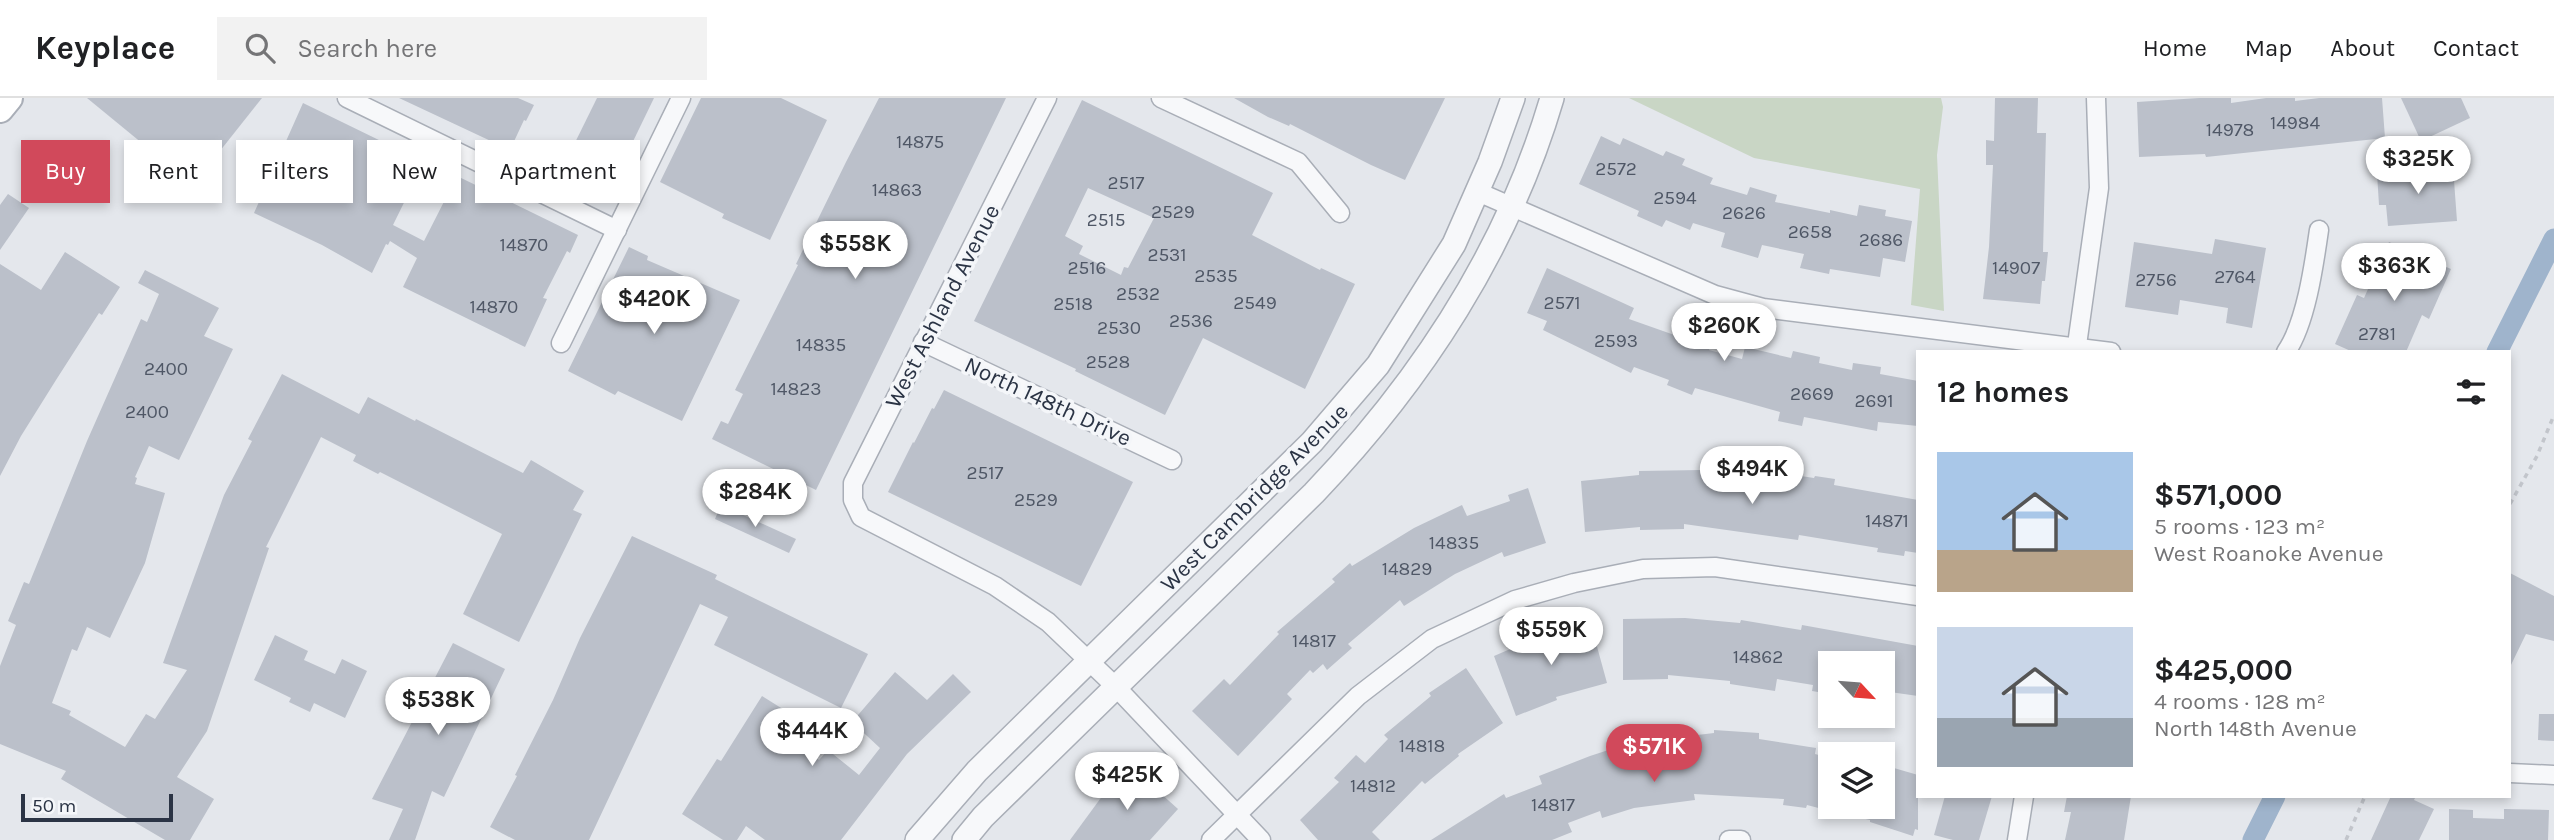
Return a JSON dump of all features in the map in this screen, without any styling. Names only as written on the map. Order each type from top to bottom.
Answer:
[{"type":"main road","points":[[0,109],[9,98]]},
{"type":"street","points":[[347,98],[617,230]]},
{"type":"street","points":[[561,344],[681,98]]},
{"type":"street","name":"West Ashland Avenue","points":[[1047,98],[853,483],[853,500],[861,517],[995,586],[1048,622],[1090,662]]},
{"type":"street","points":[[1161,98],[1298,162],[1340,213]]},
{"type":"street","name":"West Cambridge Avenue","points":[[917,840],[977,771],[1340,412],[1378,365],[1454,244],[1478,192],[1513,98]]},
{"type":"street","name":"West Cambridge Avenue","points":[[964,840],[983,817],[1115,686],[1314,493],[1398,397],[1461,303],[1486,260],[1510,207],[1552,98]]},
{"type":"street","points":[[1478,192],[1715,295],[1763,308],[2077,350],[2099,188],[2096,98]]},
{"type":"street","points":[[2288,350],[2293,343],[2311,281],[2319,230]]},
{"type":"street","name":"North 148th Drive","points":[[923,342],[1172,460]]},
{"type":"street","points":[[1211,840],[1359,696],[1432,639],[1515,600],[1574,583],[1643,569],[1715,567],[1916,596]]},
{"type":"street","points":[[1090,662],[1261,840]]},
{"type":"street","points":[[2511,774],[2554,775]]},
{"type":"street","points":[[2017,840],[2024,798]]},
{"type":"street","points":[[1730,840],[1741,840]]},
{"type":"path","points":[[2511,502],[2537,456],[2554,415]]},
{"type":"path","points":[[2346,840],[2364,798]]},
{"type":"green space","points":[[1629,98],[1941,98],[1943,107],[1937,155],[1944,311],[1911,305],[1920,189],[1754,158]]},
{"type":"building","points":[[87,98],[262,98],[222,148],[222,140],[138,140]]},
{"type":"building","points":[[399,98],[518,98],[534,105],[515,140],[489,140]]},
{"type":"building","points":[[597,98],[654,98],[634,140],[576,140]]},
{"type":"building","points":[[701,98],[781,98],[827,120],[770,240],[722,218],[724,214],[660,182]]},
{"type":"building","points":[[879,98],[1006,98],[816,490],[712,439],[721,421],[728,424],[743,394],[735,390]]},
{"type":"building","points":[[1234,98],[1445,98],[1405,180],[1290,124],[1289,126],[1268,117]]},
{"type":"building","points":[[1995,98],[2038,98],[2037,133],[2046,133],[2043,252],[2048,252],[2040,304],[1983,299],[1989,247],[1993,165],[1986,165],[1986,140],[1994,141]]},
{"type":"building","points":[[2231,98],[2231,103],[2266,98],[2295,98],[2295,101],[2319,98],[2382,98],[2385,138],[2206,157],[2205,154],[2139,157],[2137,102]]},
{"type":"building","points":[[2401,98],[2461,98],[2470,118],[2421,141]]},
{"type":"building","points":[[1082,100],[1273,193],[1252,235],[1320,270],[1321,268],[1355,284],[1305,389],[1203,338],[1165,415],[974,321]],"holes":[[[1088,188],[1154,218],[1128,268],[1124,267],[1121,275],[1079,254],[1083,246],[1065,236]]]},
{"type":"building","points":[[303,103],[379,140],[367,140],[367,203],[404,203],[393,225],[424,241],[443,203],[461,203],[461,178],[475,185],[475,203],[512,203],[578,235],[543,298],[547,299],[525,347],[403,287],[417,258],[390,241],[372,273],[322,245],[254,213],[258,203],[353,203],[353,140],[287,140]]},
{"type":"building","points":[[1601,136],[1620,145],[1623,138],[1663,156],[1666,151],[1685,159],[1682,165],[1713,178],[1710,184],[1747,195],[1750,187],[1777,195],[1775,202],[1857,216],[1859,205],[1886,210],[1885,216],[1912,221],[1905,262],[1883,258],[1880,277],[1830,269],[1829,274],[1800,268],[1804,254],[1762,245],[1758,258],[1721,247],[1725,233],[1693,223],[1690,230],[1666,220],[1662,227],[1637,216],[1639,211],[1579,184]]},
{"type":"building","points":[[2453,167],[2457,221],[2388,226],[2386,205],[2379,205],[2377,173]]},
{"type":"building","points":[[8,194],[29,208],[0,250],[0,205]]},
{"type":"building","points":[[2215,239],[2266,248],[2252,328],[2226,323],[2228,308],[2180,300],[2178,315],[2125,307],[2134,242],[2212,254]]},
{"type":"building","points":[[2389,242],[2451,269],[2429,319],[2422,315],[2407,350],[2348,350],[2335,344],[2357,295],[2364,298]]},
{"type":"building","points":[[629,247],[648,256],[647,260],[740,300],[682,421],[618,391],[615,395],[568,371]]},
{"type":"building","points":[[65,252],[120,287],[102,315],[99,313],[56,380],[0,476],[0,264],[41,290]]},
{"type":"building","points":[[1547,268],[1634,308],[1629,319],[1680,337],[1683,329],[1713,340],[1709,350],[1742,359],[1745,347],[1791,358],[1793,351],[1820,357],[1819,363],[1852,370],[1853,363],[1881,367],[1880,374],[1916,381],[1916,426],[1878,422],[1877,431],[1804,417],[1802,426],[1778,421],[1780,412],[1695,388],[1692,395],[1667,385],[1669,380],[1634,367],[1631,373],[1543,330],[1547,321],[1527,313]]},
{"type":"building","points":[[145,270],[219,308],[204,336],[233,349],[179,460],[149,446],[135,477],[135,484],[165,493],[145,563],[110,638],[87,627],[77,651],[72,649],[52,703],[71,711],[69,715],[125,747],[146,714],[155,719],[187,670],[163,663],[224,495],[252,441],[248,439],[282,374],[359,414],[368,397],[523,473],[531,460],[584,491],[573,510],[582,514],[519,642],[463,614],[502,534],[353,461],[356,455],[321,437],[266,547],[269,548],[207,731],[177,777],[214,799],[190,840],[165,840],[61,779],[66,771],[0,744],[0,666],[16,625],[8,621],[24,582],[29,584],[87,441],[141,319],[147,322],[159,294],[138,283]]},
{"type":"building","points":[[944,390],[1133,482],[1081,586],[888,492],[913,442]]},
{"type":"building","points":[[1702,461],[1814,478],[1815,476],[1835,479],[1834,485],[1916,500],[1916,553],[1905,551],[1904,556],[1877,552],[1878,548],[1799,535],[1798,540],[1684,524],[1684,529],[1640,530],[1640,527],[1585,532],[1581,481],[1639,475],[1639,471],[1701,470]]},
{"type":"building","points":[[1528,488],[1546,543],[1504,557],[1502,552],[1455,574],[1404,606],[1400,600],[1348,644],[1352,648],[1327,670],[1323,664],[1313,673],[1310,670],[1287,694],[1292,699],[1238,756],[1192,711],[1224,679],[1230,685],[1279,634],[1277,632],[1335,582],[1332,579],[1350,563],[1352,566],[1414,528],[1462,505],[1467,516],[1510,501],[1508,495]]},
{"type":"building","points":[[721,505],[796,539],[789,553],[715,519]]},
{"type":"building","points":[[632,536],[717,575],[715,579],[868,654],[841,708],[714,645],[728,617],[700,604],[589,840],[515,840],[490,827]]},
{"type":"building","points":[[2511,574],[2554,596],[2554,641],[2526,634],[2511,665]]},
{"type":"building","points":[[1685,618],[1740,623],[1741,620],[1801,630],[1802,625],[1916,646],[1916,696],[1895,693],[1895,651],[1818,651],[1818,692],[1812,691],[1813,685],[1777,679],[1775,691],[1730,684],[1730,681],[1668,675],[1668,679],[1623,680],[1623,619]]},
{"type":"building","points":[[1590,621],[1607,683],[1556,697],[1557,700],[1516,716],[1494,656],[1548,633]]},
{"type":"building","points":[[275,635],[308,651],[304,660],[335,674],[342,659],[367,671],[345,718],[314,703],[310,712],[289,702],[291,698],[254,680]]},
{"type":"building","points":[[453,643],[505,669],[444,797],[432,791],[415,840],[389,840],[403,809],[372,799]]},
{"type":"building","points":[[1466,668],[1503,723],[1458,754],[1459,756],[1425,784],[1422,781],[1372,832],[1380,840],[1318,840],[1300,820],[1339,782],[1334,778],[1356,755],[1365,763],[1388,739],[1384,735],[1431,696],[1429,693]]},
{"type":"building","points":[[895,672],[927,700],[953,674],[971,692],[907,754],[841,840],[765,840],[746,826],[737,840],[723,840],[682,814],[717,759],[721,761],[762,696],[813,728],[809,735],[822,746],[816,758],[819,760],[828,750],[859,775],[880,748],[852,722]]},
{"type":"building","points":[[2539,714],[2554,714],[2554,741],[2538,740]]},
{"type":"building","points":[[1714,730],[1759,733],[1759,739],[1816,748],[1818,808],[1783,805],[1784,799],[1694,794],[1695,800],[1634,808],[1602,818],[1600,811],[1568,823],[1572,832],[1552,840],[1431,840],[1504,794],[1506,798],[1542,784],[1539,776],[1590,756],[1630,743],[1714,733]]},
{"type":"building","points":[[1130,766],[1178,809],[1150,840],[1070,840],[1103,795]]},
{"type":"building","points":[[1895,768],[1916,774],[1918,830],[1915,829],[1913,836],[1866,819],[1895,819]]},
{"type":"building","points":[[1944,798],[1991,798],[1979,840],[1953,840],[1934,835]]},
{"type":"building","points":[[2067,798],[2131,798],[2124,840],[2065,840],[2071,812],[2064,812]]},
{"type":"building","points":[[2390,798],[2415,798],[2414,800],[2434,809],[2419,840],[2371,840]]},
{"type":"building","points":[[2449,809],[2473,810],[2473,818],[2504,819],[2504,809],[2549,810],[2548,840],[2449,840]]},
{"type":"waterway","points":[[2498,350],[2554,239]]},
{"type":"waterway","points":[[2253,840],[2274,798]]}]
